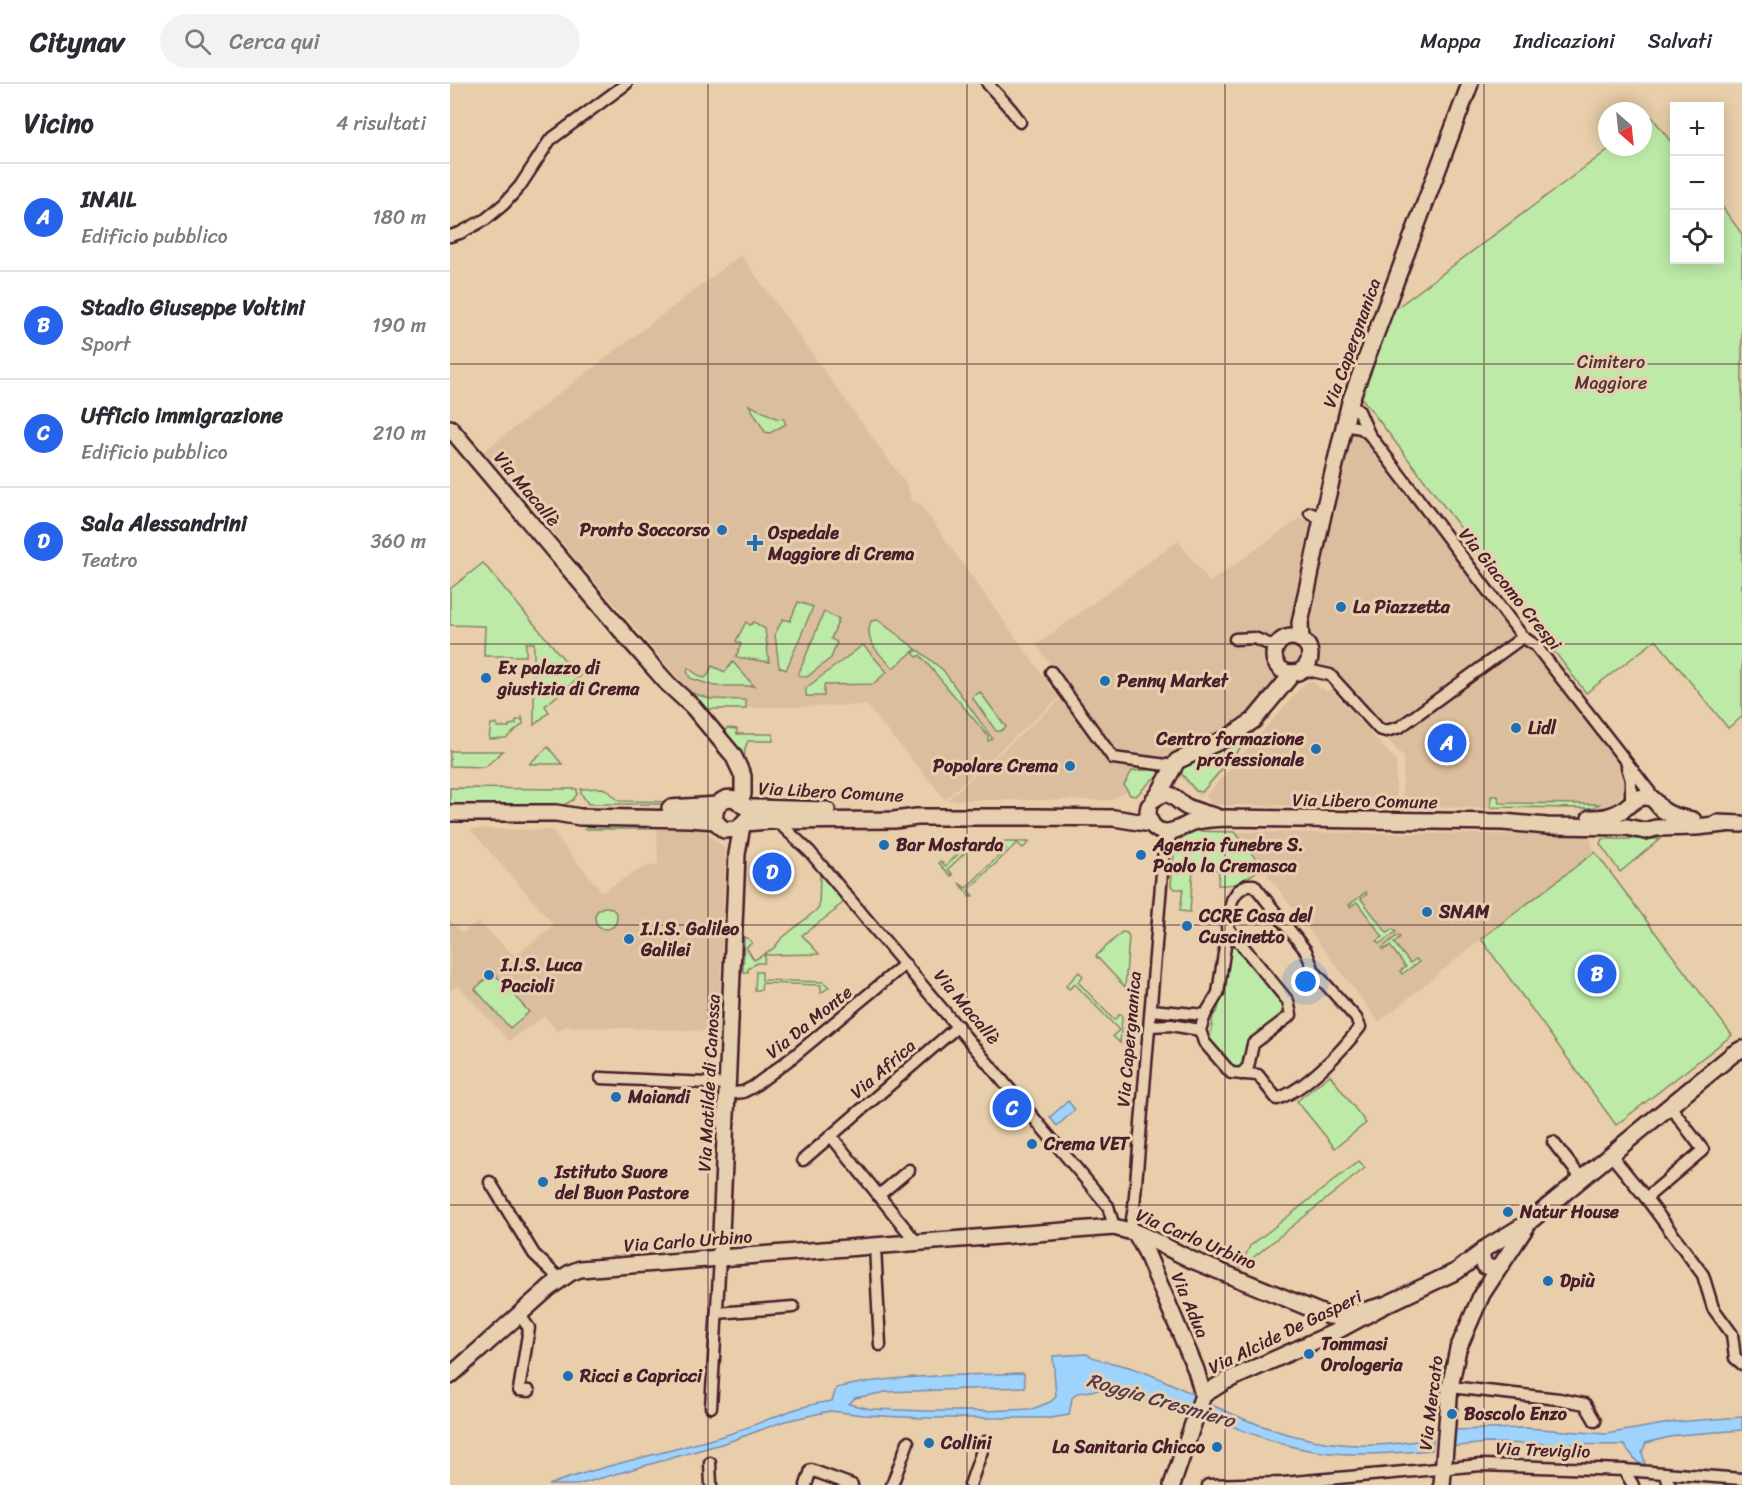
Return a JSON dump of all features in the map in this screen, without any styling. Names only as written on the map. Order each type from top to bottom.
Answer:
[{"type":"street","points":[[450,236],[486,219],[504,204],[520,186],[550,140],[626,84]]},
{"type":"street","points":[[988,84],[1011,106],[1020,122]]},
{"type":"street","name":"Via Capergnanica","points":[[1153,801],[1174,766],[1183,757],[1229,737],[1248,724],[1265,709],[1293,671],[1309,660],[1308,648],[1297,639],[1316,516],[1350,402],[1470,84]]},
{"type":"street","name":"Via Giacomo Crespi","points":[[1350,402],[1359,411],[1369,434],[1522,637],[1536,646],[1659,805]]},
{"type":"street","points":[[1344,425],[1360,428],[1369,434]]},
{"type":"street","name":"Via Macallè","points":[[450,428],[668,684],[693,707],[733,755],[743,776],[743,794],[733,803]]},
{"type":"street","points":[[1293,671],[1330,675],[1379,729],[1386,731],[1400,728],[1522,637]]},
{"type":"street","points":[[1235,639],[1254,638],[1276,647],[1283,640],[1297,639]]},
{"type":"street","name":"Via Capergnanica","points":[[1276,647],[1275,660],[1293,671]]},
{"type":"street","points":[[1052,672],[1113,758],[1174,766],[1176,789],[1185,817],[1176,829]]},
{"type":"street","name":"Via Giacomo Crespi","points":[[1626,764],[1631,780],[1631,804]]},
{"type":"street","name":"Via Libero Comune","points":[[1114,818],[1169,794],[1203,813],[1226,818]]},
{"type":"street","name":"Via Libero Comune","points":[[1503,822],[1547,818],[1603,818],[1623,810],[1640,797],[1651,798],[1676,817],[1725,824]]},
{"type":"street","points":[[1153,801],[1147,812],[1153,826]]},
{"type":"street","points":[[733,803],[714,813],[715,821],[721,828],[738,827]]},
{"type":"street","name":"Via Libero Comune","points":[[733,803],[746,816],[738,827]]},
{"type":"street","name":"Via Libero Comune","points":[[450,813],[556,813],[580,809],[690,808],[733,803],[769,810],[895,811],[916,817]]},
{"type":"street","points":[[1631,804],[1628,814],[1635,828]]},
{"type":"street","points":[[1656,828],[1661,821],[1659,805]]},
{"type":"street","name":"Via Libero Comune","points":[[556,813],[580,817],[715,821]]},
{"type":"street","name":"Via Libero Comune","points":[[738,827],[777,821],[894,820],[916,817],[1114,818],[1153,826],[1161,831],[1201,821],[1226,818],[1503,822],[1547,826],[1635,828],[1644,831],[1656,828],[1742,824]]},
{"type":"street","name":"Via Macallè","points":[[777,821],[810,852],[1108,1206],[1114,1227]]},
{"type":"street","name":"Via Capergnanica","points":[[1153,826],[1164,849]]},
{"type":"street","name":"Via Matilde di Canossa","points":[[711,1407],[728,1089],[738,827]]},
{"type":"street","name":"Via Capergnanica","points":[[1132,1232],[1164,849],[1176,829]]},
{"type":"street","points":[[1247,885],[1254,885],[1306,951],[1314,971],[1356,1018],[1360,1027],[1320,1070],[1288,1095],[1277,1099],[1258,1075],[1231,1073],[1204,1042],[1200,1030],[1205,1015],[1218,993],[1227,927],[1232,900],[1238,891],[1247,885]]},
{"type":"street","points":[[1227,927],[1288,1001],[1291,1015],[1253,1044],[1248,1067],[1241,1074]]},
{"type":"street","name":"Via Da Monte","points":[[728,1089],[743,1092],[753,1087],[905,964]]},
{"type":"street","points":[[1151,1010],[1205,1015]]},
{"type":"street","points":[[1150,1026],[1171,1025],[1200,1030]]},
{"type":"street","name":"Via Africa","points":[[803,1160],[958,1026]]},
{"type":"street","name":"Via Alcide De Gasperi","points":[[1203,1395],[1224,1382],[1359,1320],[1486,1254],[1529,1222],[1739,1049]]},
{"type":"street","points":[[601,1078],[728,1089]]},
{"type":"street","points":[[1646,1198],[1703,1150],[1670,1106]]},
{"type":"street","points":[[831,1136],[917,1243]]},
{"type":"street","points":[[1553,1142],[1582,1179]]},
{"type":"street","points":[[1611,1155],[1703,1275],[1713,1308],[1732,1334],[1735,1358],[1741,1364]]},
{"type":"street","points":[[878,1196],[909,1170]]},
{"type":"street","points":[[490,1182],[534,1254],[560,1279]]},
{"type":"street","name":"Via Alcide De Gasperi","points":[[1502,1263],[1529,1222]]},
{"type":"street","name":"Via Carlo Urbino","points":[[450,1376],[560,1279],[580,1269],[1114,1227],[1132,1232],[1175,1250],[1192,1260],[1329,1316]]},
{"type":"street","name":"Via Adua","points":[[1132,1232],[1152,1265],[1196,1370],[1203,1395]]},
{"type":"street","points":[[875,1246],[880,1345]]},
{"type":"street","points":[[1152,1265],[1156,1256],[1175,1250]]},
{"type":"street","points":[[1502,1250],[1502,1263],[1491,1269],[1486,1254],[1502,1250]]},
{"type":"street","name":"Via Mercato","points":[[1482,1294],[1486,1254]]},
{"type":"street","name":"Via Mercato","points":[[1442,1485],[1450,1387],[1458,1349],[1482,1294],[1502,1263]]},
{"type":"street","name":"Via Alcide De Gasperi","points":[[1329,1316],[1342,1317],[1385,1305]]},
{"type":"street","points":[[717,1313],[793,1307]]},
{"type":"street","points":[[519,1314],[528,1328],[519,1390],[529,1391]]},
{"type":"street","points":[[1321,1337],[1329,1316]]},
{"type":"street","points":[[1196,1370],[1209,1381],[1224,1382]]},
{"type":"street","points":[[1450,1387],[1560,1399],[1585,1404],[1595,1421]]},
{"type":"street","points":[[1172,1485],[1203,1395]]},
{"type":"street","points":[[892,1485],[908,1442]]},
{"type":"street","points":[[969,1485],[985,1442]]},
{"type":"street","points":[[710,1463],[711,1485]]},
{"type":"street","name":"Via Treviglio","points":[[1208,1485],[1340,1482],[1444,1463],[1624,1470],[1742,1479]]},
{"type":"street","points":[[806,1485],[811,1470],[852,1485]]},
{"type":"street","points":[[1624,1470],[1633,1485]]},
{"type":"street","points":[[1664,1473],[1671,1485]]},
{"type":"shaded area","name":"Ospedale Maggiore di Crema","points":[[741,255],[908,487],[911,500],[920,504],[1060,697],[945,799],[866,705],[704,709],[484,451]]},
{"type":"shaded area","points":[[1353,409],[1623,766],[1624,788],[1620,797],[1612,804],[1597,809],[1402,807],[1404,757],[1331,681],[1301,679],[1200,797],[1180,776],[1158,775],[1111,800],[947,800],[1070,691],[1036,645],[1178,541],[1210,582],[1300,518],[1325,524]]},
{"type":"shaded area","name":"Centro formazione professionale","points":[[1312,681],[1326,692],[1331,689],[1396,761],[1396,806],[1211,805],[1206,796],[1305,683]]},
{"type":"shaded area","name":"I.I.S. Galileo Galilei","points":[[470,829],[551,830],[602,892],[644,867],[658,865],[657,829],[703,829],[726,850],[718,1031],[564,1026],[558,1032],[544,1016],[509,1041],[458,985],[450,991],[450,920],[462,933],[478,922],[515,956],[554,925]]},
{"type":"shaded area","points":[[1235,832],[1590,835],[1595,852],[1481,939],[1379,1022]]},
{"type":"green space","name":"Cimitero Maggiore","points":[[1652,117],[1670,141],[1670,264],[1724,264],[1724,209],[1742,234],[1742,717],[1728,728],[1656,640],[1586,693],[1358,393],[1387,315],[1600,156],[1652,156]]},
{"type":"green space","points":[[749,405],[778,419],[783,418],[786,424],[770,433],[765,432]]},
{"type":"green space","points":[[483,563],[571,668],[575,664],[584,673],[545,706],[549,712],[534,725],[534,643],[526,643],[526,656],[484,656],[485,626],[450,625],[450,589]]},
{"type":"green space","points":[[798,602],[813,607],[786,670],[779,667],[775,634],[783,619],[790,621]]},
{"type":"green space","points":[[824,612],[839,619],[831,639],[837,642],[831,658],[807,677],[798,675]]},
{"type":"green space","points":[[878,620],[916,649],[893,668],[878,653],[869,635],[871,621]]},
{"type":"green space","points":[[746,622],[750,625],[754,622],[765,629],[769,662],[736,657],[741,644],[736,641]]},
{"type":"green space","points":[[863,645],[887,672],[873,684],[824,685],[824,696],[806,696],[806,688]]},
{"type":"green space","points":[[918,650],[943,670],[992,738],[991,740],[988,741],[988,736],[920,655],[917,657],[913,653]]},
{"type":"green space","points":[[733,662],[754,686],[714,686],[690,678],[687,671],[688,668],[705,678],[712,666],[725,672]]},
{"type":"green space","points":[[980,692],[1006,727],[1000,731],[996,731],[972,697]]},
{"type":"green space","points":[[693,693],[710,699],[746,700],[746,709],[704,709],[691,695]]},
{"type":"green space","points":[[522,716],[523,724],[506,738],[489,739],[491,724],[497,724],[497,727],[509,727],[509,725],[516,724],[516,720],[522,720]]},
{"type":"green space","points":[[1263,719],[1202,792],[1196,791],[1182,774],[1187,763]]},
{"type":"green space","points":[[727,728],[737,729],[737,734],[773,734],[773,741],[748,741],[745,748],[744,765],[722,734]]},
{"type":"green space","points":[[548,747],[562,764],[530,764],[530,763]]},
{"type":"green space","points":[[450,751],[503,751],[485,767],[450,766]]},
{"type":"green space","points":[[1157,769],[1162,776],[1153,779],[1136,796],[1130,795],[1124,785],[1132,771]]},
{"type":"green space","points":[[450,788],[577,789],[577,794],[573,800],[564,805],[544,807],[450,806]]},
{"type":"green space","points":[[602,788],[619,801],[686,802],[686,804],[588,804],[581,793],[581,789]]},
{"type":"green space","points":[[1491,796],[1498,796],[1499,803],[1599,804],[1593,808],[1491,807]]},
{"type":"green space","points":[[586,825],[644,825],[647,829],[585,829]]},
{"type":"green space","points":[[1190,831],[1235,832],[1262,867],[1242,881],[1226,885],[1218,885],[1219,870],[1193,868],[1190,912],[1180,911],[1183,889],[1175,889],[1171,885],[1175,844]]},
{"type":"green space","points":[[1602,839],[1660,839],[1620,872],[1600,844]]},
{"type":"green space","points":[[961,842],[987,843],[981,849],[975,843],[948,869],[953,875],[951,876],[939,863],[940,861],[946,866],[964,848]]},
{"type":"green space","points":[[1001,842],[1029,842],[1023,848],[1017,843],[968,890],[973,896],[970,897],[959,883],[966,888],[1006,849]]},
{"type":"green space","points":[[1595,852],[1732,1035],[1616,1125],[1481,939]]},
{"type":"green space","points":[[820,874],[844,902],[802,935],[819,954],[765,955],[819,908]]},
{"type":"green space","points":[[1366,892],[1367,894],[1361,899],[1387,933],[1393,929],[1396,932],[1379,944],[1377,941],[1383,937],[1357,902],[1350,907],[1349,905]]},
{"type":"green space","points":[[606,907],[614,910],[617,918],[614,926],[606,929],[598,926],[595,918],[598,910]]},
{"type":"green space","points":[[1122,932],[1127,933],[1129,937],[1125,987],[1096,956]]},
{"type":"green space","points":[[1398,935],[1400,937],[1394,943],[1410,963],[1416,959],[1419,962],[1402,974],[1400,971],[1406,967],[1390,946],[1383,950],[1382,948]]},
{"type":"green space","points":[[744,937],[752,943],[746,947],[754,960],[765,956],[764,963],[757,963],[748,969],[748,972],[743,972]]},
{"type":"green space","points":[[1232,943],[1240,947],[1287,1009],[1287,1014],[1261,1033],[1246,1062],[1237,1070],[1231,1067],[1210,1040],[1213,1016],[1218,1010],[1229,945]]},
{"type":"green space","points":[[493,972],[529,1012],[510,1028],[475,989]]},
{"type":"green space","points":[[756,972],[762,972],[762,980],[823,982],[829,987],[821,993],[821,985],[762,983],[761,990],[755,990]]},
{"type":"green space","points":[[1079,972],[1083,976],[1078,982],[1114,1020],[1120,1014],[1122,1017],[1120,1043],[1113,1036],[1119,1030],[1075,984],[1069,989],[1066,986]]},
{"type":"green space","points":[[1330,1075],[1366,1123],[1335,1148],[1297,1101]]},
{"type":"green space","points":[[1359,1161],[1365,1168],[1240,1268],[1250,1246]]},
{"type":"water","points":[[1068,1101],[1075,1110],[1057,1126],[1050,1117]]},
{"type":"water","name":"Roggia Cresmiero","points":[[1087,1354],[1148,1374],[1196,1396],[1189,1412],[1119,1391],[1098,1390],[1077,1393],[1072,1398],[1069,1415],[1051,1418],[923,1418],[830,1411],[785,1421],[728,1442],[577,1485],[548,1485],[726,1435],[791,1411],[832,1401],[836,1388],[859,1383],[930,1376],[1024,1373],[1025,1387],[886,1392],[855,1398],[849,1404],[871,1409],[928,1411],[1032,1409],[1056,1397],[1053,1356]]},
{"type":"water","name":"Roggia Cresmiero","points":[[1212,1405],[1270,1429],[1310,1440],[1373,1445],[1433,1439],[1432,1450],[1351,1454],[1303,1449],[1267,1439],[1208,1417]]},
{"type":"water","points":[[1742,1417],[1742,1430],[1678,1435],[1646,1443],[1642,1452],[1645,1464],[1638,1463],[1624,1445],[1486,1443],[1451,1447],[1452,1430],[1526,1428],[1606,1434],[1675,1422]]},
{"type":"place","name":"Pronto Soccorso","points":[[722,530]]},
{"type":"place","name":"Ospedale Maggiore di Crema","points":[[755,543]]},
{"type":"place","name":"La Piazzetta","points":[[1341,607]]},
{"type":"place","name":"Ex palazzo di giustizia di Crema","points":[[486,678]]},
{"type":"place","name":"Penny Market","points":[[1105,681]]},
{"type":"place","name":"Lidl","points":[[1516,728]]},
{"type":"place","name":"INAIL","points":[[1447,743]]},
{"type":"place","name":"Centro formazione professionale","points":[[1316,749]]},
{"type":"place","name":"Popolare Crema","points":[[1070,766]]},
{"type":"place","name":"Bar Mostarda","points":[[884,845]]},
{"type":"place","name":"Agenzia funebre S. Paolo la Cremasca","points":[[1141,855]]},
{"type":"place","name":"Sala Alessandrini","points":[[772,872]]},
{"type":"place","name":"SNAM","points":[[1427,912]]},
{"type":"place","name":"CCRE Casa del Cuscinetto","points":[[1187,926]]},
{"type":"place","name":"I.I.S. Galileo Galilei","points":[[629,939]]},
{"type":"place","name":"Stadio Giuseppe Voltini","points":[[1597,974]]},
{"type":"place","name":"I.I.S. Luca Pacioli","points":[[489,975]]},
{"type":"place","name":"Maiandi","points":[[616,1097]]},
{"type":"place","name":"Ufficio immigrazione","points":[[1012,1108]]},
{"type":"place","name":"Crema VET","points":[[1032,1144]]},
{"type":"place","name":"Istituto Suore del Buon Pastore","points":[[543,1182]]},
{"type":"place","name":"Natur House","points":[[1508,1212]]},
{"type":"place","name":"Dpiù","points":[[1548,1281]]},
{"type":"place","name":"Tommasi Orologeria","points":[[1309,1354]]},
{"type":"place","name":"Ricci e Capricci","points":[[568,1376]]},
{"type":"place","name":"Boscolo Enzo","points":[[1452,1414]]},
{"type":"place","name":"Collini","points":[[929,1443]]},
{"type":"place","name":"La Sanitaria Chicco","points":[[1217,1447]]}]
